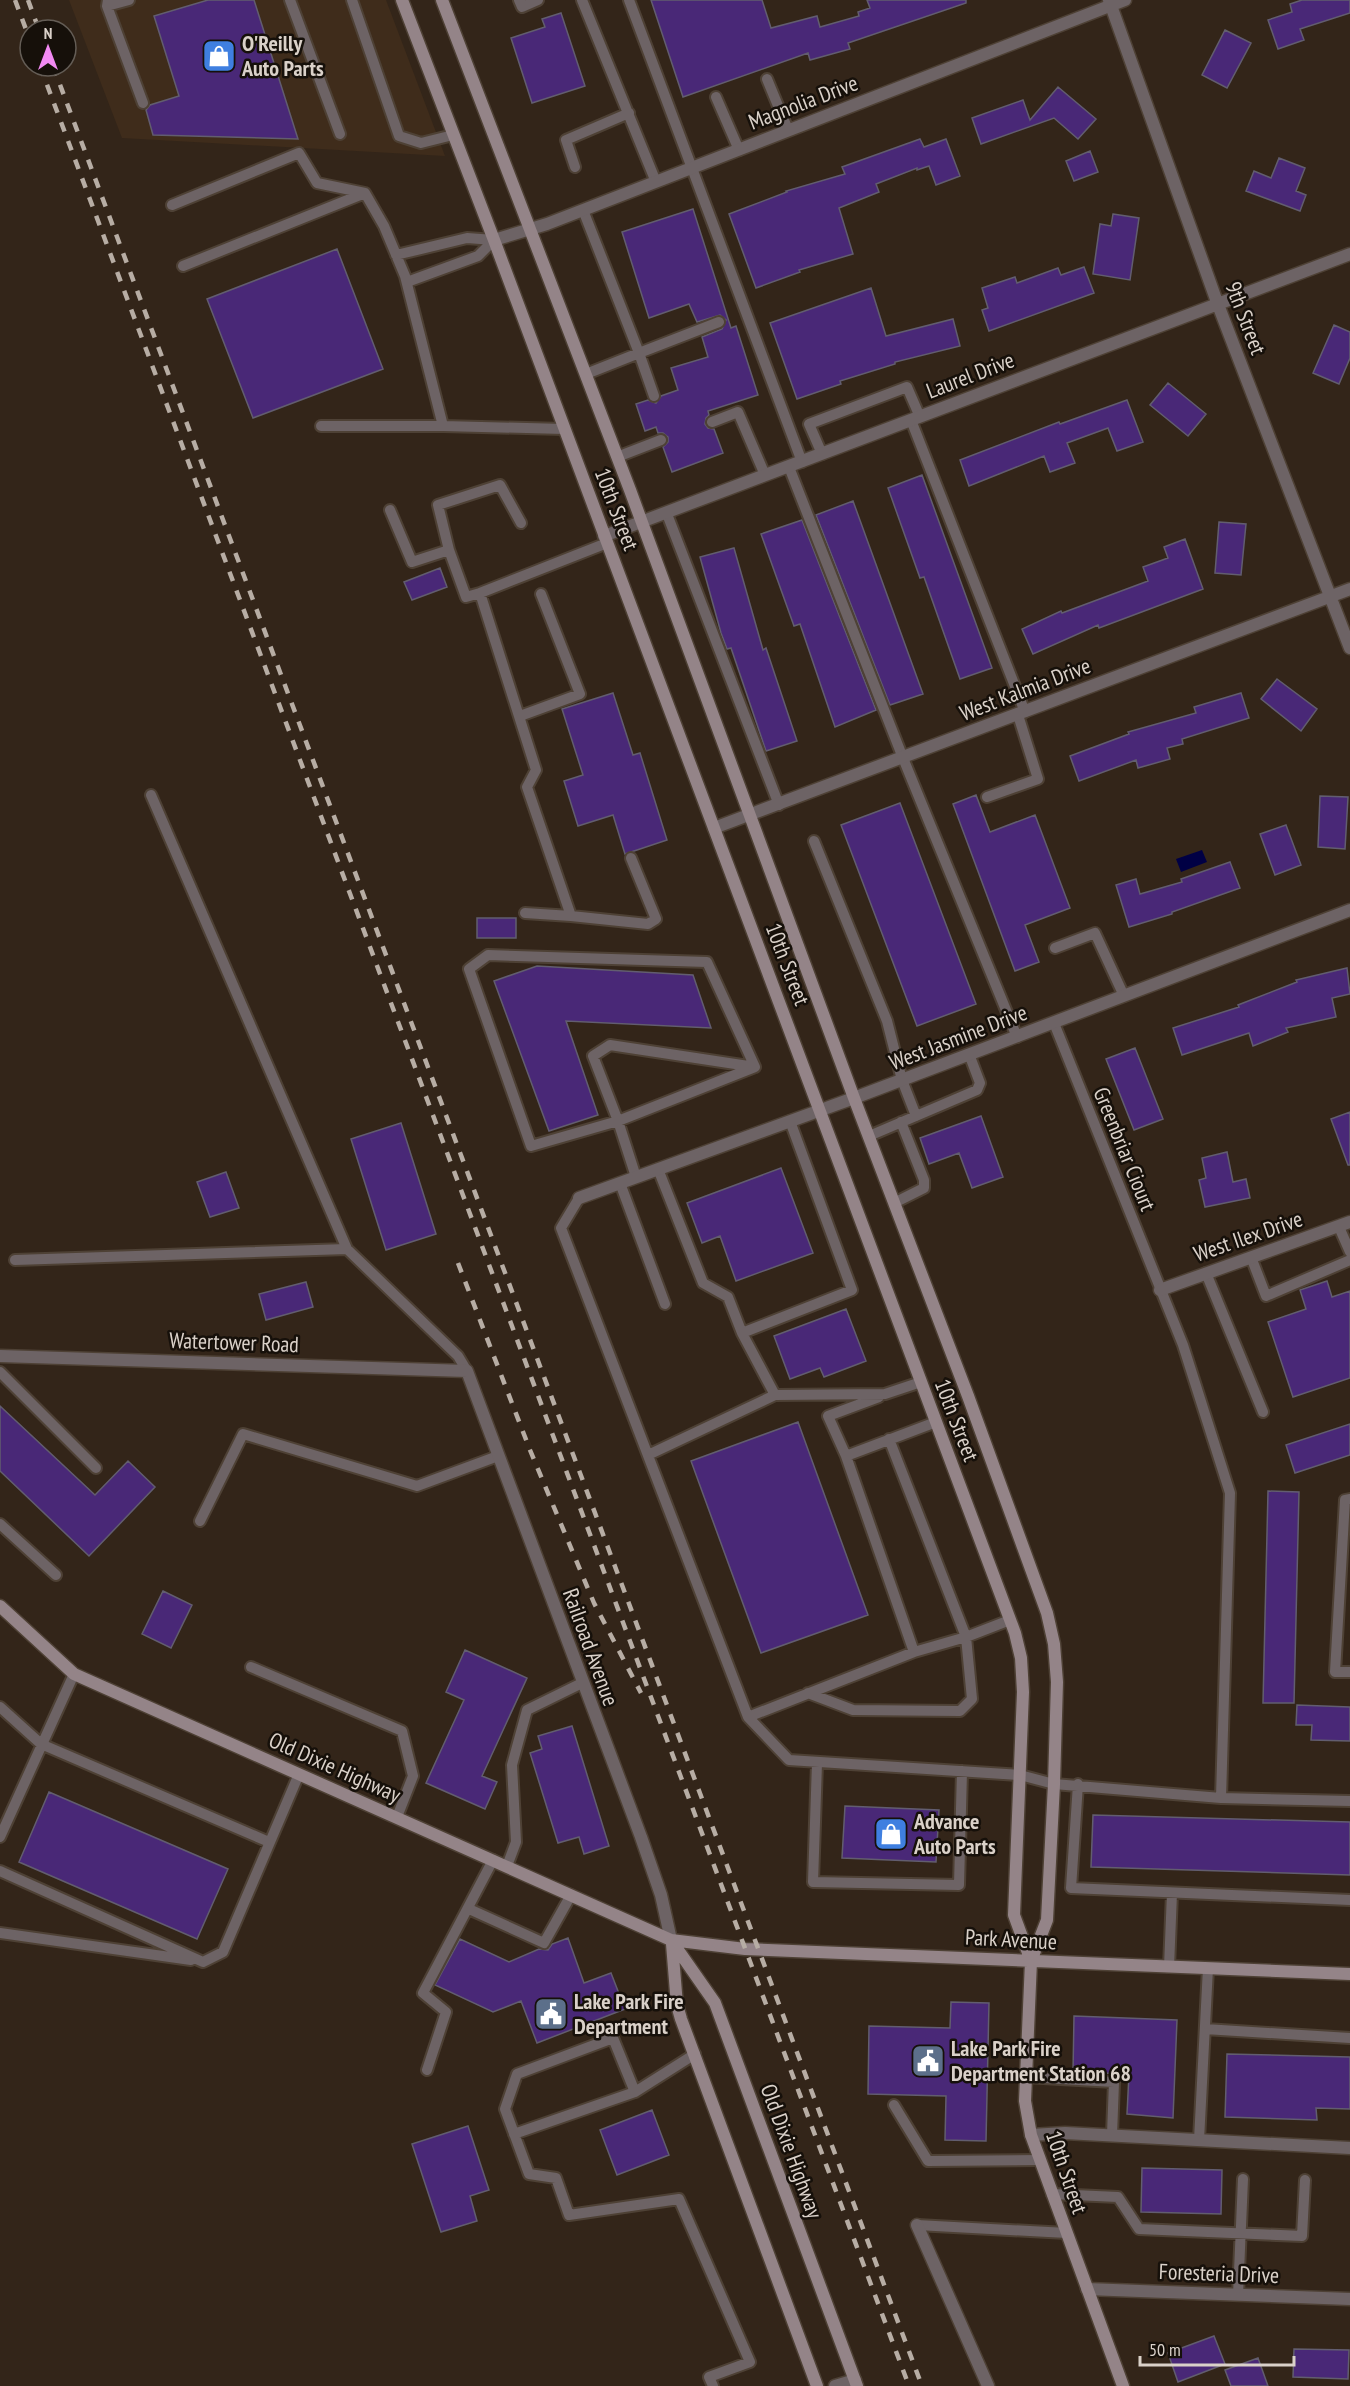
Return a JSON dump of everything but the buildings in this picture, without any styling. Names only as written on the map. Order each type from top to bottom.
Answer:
[{"type":"main road","name":"10th Street","points":[[402,0],[494,240],[1010,1620],[1021,1658],[1023,1692],[1014,1915],[1031,1961]]},
{"type":"main road","name":"10th Street","points":[[442,0],[532,230],[642,523],[1047,1614],[1054,1644],[1057,1682],[1054,1784],[1047,1920],[1031,1961],[1025,2101],[1030,2134],[1123,2386]]},
{"type":"main road","name":"Old Dixie Highway","points":[[0,1606],[74,1674],[671,1940],[714,2003],[856,2383]]},
{"type":"main road","name":"Park Avenue","points":[[671,1940],[745,1948],[1350,1974]]},
{"type":"main road","points":[[671,1940],[677,2005],[817,2386]]},
{"type":"street","name":"Magnolia Drive","points":[[494,240],[532,230],[1110,2],[1125,0]]},
{"type":"street","name":"9th Street","points":[[1110,2],[1217,302],[1350,648]]},
{"type":"street","name":"Laurel Drive","points":[[606,540],[642,523],[765,475],[1181,319],[1217,302],[1350,254]]},
{"type":"street","name":"West Kalmia Drive","points":[[714,828],[1350,589]]},
{"type":"street","name":"West Jasmine Drive","points":[[579,1198],[854,1098],[1350,910]]},
{"type":"street","name":"West Ilex Drive","points":[[1160,1290],[1344,1224]]},
{"type":"street","name":"Watertower Road","points":[[0,1356],[467,1371]]},
{"type":"street","name":"Railroad Avenue","points":[[467,1371],[641,1837],[661,1895],[671,1940]]},
{"type":"street","points":[[1030,2134],[1112,2135],[1350,2148]]},
{"type":"street","points":[[917,2225],[988,2386]]},
{"type":"street","name":"Foresteria Drive","points":[[1087,2289],[1350,2299]]},
{"type":"street","points":[[835,2386],[856,2383]]},
{"type":"lane","points":[[129,0],[107,3],[143,103]]},
{"type":"lane","points":[[290,0],[340,134]]},
{"type":"lane","points":[[352,0],[399,136],[421,144],[453,135]]},
{"type":"lane","points":[[519,0],[522,7],[538,0]]},
{"type":"lane","points":[[582,0],[656,182]]},
{"type":"lane","points":[[629,0],[801,462]]},
{"type":"lane","points":[[767,79],[788,130]]},
{"type":"lane","points":[[716,97],[739,150]]},
{"type":"lane","points":[[575,167],[566,140],[629,113]]},
{"type":"lane","points":[[172,205],[298,153],[317,183],[365,193],[384,226],[407,282],[443,426]]},
{"type":"lane","points":[[183,266],[365,193]]},
{"type":"lane","points":[[583,210],[654,396]]},
{"type":"lane","points":[[396,255],[467,238],[494,240]]},
{"type":"lane","points":[[407,282],[478,256],[494,240]]},
{"type":"lane","points":[[586,374],[719,322]]},
{"type":"lane","points":[[822,454],[809,424],[907,387],[915,418],[1021,713],[1038,779],[987,797]]},
{"type":"lane","points":[[712,422],[738,412],[765,475]]},
{"type":"lane","points":[[321,426],[564,429]]},
{"type":"lane","points":[[617,457],[661,441]]},
{"type":"lane","points":[[789,467],[903,758],[1017,1037]]},
{"type":"lane","points":[[520,523],[500,485],[438,505],[449,550],[466,597],[606,540]]},
{"type":"lane","points":[[390,510],[412,562],[449,550]]},
{"type":"lane","points":[[667,514],[779,805]]},
{"type":"lane","points":[[480,593],[536,770],[527,786],[571,916]]},
{"type":"lane","points":[[520,716],[580,694],[542,594]]},
{"type":"lane","points":[[151,795],[347,1249],[458,1356],[467,1371]]},
{"type":"lane","points":[[814,841],[887,1021],[902,1080],[916,1116]]},
{"type":"lane","points":[[525,913],[648,924],[656,919],[631,858]]},
{"type":"lane","points":[[1055,948],[1095,933],[1124,996]]},
{"type":"lane","points":[[488,955],[706,962],[755,1067],[618,1121],[531,1146],[470,969],[488,955]]},
{"type":"lane","name":"Greenbriar Ciourt","points":[[1054,1023],[1183,1345],[1230,1493],[1221,1798]]},
{"type":"lane","points":[[636,1177],[593,1056],[610,1046],[755,1067]]},
{"type":"lane","points":[[868,1136],[977,1090],[980,1083],[969,1054]]},
{"type":"lane","points":[[742,1333],[852,1290],[790,1121]]},
{"type":"lane","points":[[894,1203],[924,1188],[924,1180],[901,1122]]},
{"type":"lane","points":[[658,1169],[704,1283],[728,1297],[742,1333],[775,1395]]},
{"type":"lane","points":[[620,1183],[665,1305]]},
{"type":"lane","points":[[579,1198],[561,1228],[748,1717],[789,1760],[1020,1775],[1054,1784],[1078,1784],[1221,1798],[1350,1801]]},
{"type":"lane","points":[[1344,1224],[1350,1252]]},
{"type":"lane","points":[[15,1260],[347,1249]]},
{"type":"lane","points":[[1251,1257],[1266,1296],[1350,1260]]},
{"type":"lane","points":[[1206,1273],[1263,1412]]},
{"type":"lane","points":[[0,1372],[96,1468]]},
{"type":"lane","points":[[914,1652],[846,1456],[828,1416],[921,1382]]},
{"type":"lane","points":[[648,1455],[775,1395],[885,1394]]},
{"type":"lane","points":[[846,1456],[936,1422]]},
{"type":"lane","points":[[200,1521],[243,1434],[417,1486],[498,1456]]},
{"type":"lane","points":[[808,1693],[853,1710],[960,1711],[972,1699],[966,1637],[890,1439]]},
{"type":"lane","points":[[1350,1499],[1345,1500],[1335,1672],[1350,1672]]},
{"type":"lane","points":[[0,1524],[56,1575]]},
{"type":"lane","points":[[748,1717],[914,1652],[966,1637],[1010,1620]]},
{"type":"lane","points":[[251,1667],[402,1731],[413,1776],[397,1817]]},
{"type":"lane","points":[[0,1837],[74,1674]]},
{"type":"lane","points":[[507,1866],[516,1842],[512,1765],[527,1710],[582,1683]]},
{"type":"lane","points":[[0,1707],[41,1744],[269,1842]]},
{"type":"lane","points":[[817,1762],[813,1882],[959,1885],[962,1771]]},
{"type":"lane","points":[[0,1933],[203,1962],[223,1952],[300,1774]]},
{"type":"lane","points":[[1078,1784],[1071,1888],[1350,1900]]},
{"type":"lane","points":[[427,2070],[446,2012],[423,1993],[469,1910],[493,1860]]},
{"type":"lane","points":[[0,1871],[203,1962]]},
{"type":"lane","points":[[1169,1967],[1172,1893]]},
{"type":"lane","points":[[469,1910],[544,1943],[571,1895]]},
{"type":"lane","points":[[1199,2140],[1208,1968]]},
{"type":"lane","points":[[1205,2029],[1350,2038]]},
{"type":"lane","points":[[635,2092],[613,2038],[518,2074],[505,2109],[530,2174],[556,2178],[569,2215],[679,2199],[750,2362],[709,2377],[713,2386]]},
{"type":"lane","points":[[514,2134],[635,2092],[694,2054]]},
{"type":"lane","points":[[1026,2077],[1114,2082],[1112,2135]]},
{"type":"lane","points":[[894,2105],[928,2161],[1040,2160]]},
{"type":"lane","points":[[1238,2295],[1243,2179]]},
{"type":"lane","points":[[1052,2194],[1118,2197],[1139,2229],[1302,2236],[1305,2180]]},
{"type":"lane","points":[[917,2225],[1066,2233]]},
{"type":"shaded area","points":[[69,0],[386,0],[445,156],[122,138],[78,23],[78,18],[76,18]]},
{"type":"shaded area","points":[[1202,850],[1207,862],[1181,872],[1176,859]]},
{"type":"railway","points":[[15,0],[22,18]]},
{"type":"railway","points":[[28,0],[35,18]]},
{"type":"railway","points":[[44,78],[909,2386]]},
{"type":"railway","points":[[57,78],[922,2386]]},
{"type":"railway","points":[[458,1263],[530,1450],[594,1603],[641,1693]]},
{"type":"place","name":"O'Reilly Auto Parts","points":[[219,56]]},
{"type":"place","name":"Advance Auto Parts","points":[[891,1834]]},
{"type":"place","name":"Lake Park Fire Department","points":[[551,2014]]},
{"type":"place","name":"Lake Park Fire Department Station 68","points":[[928,2061]]}]
